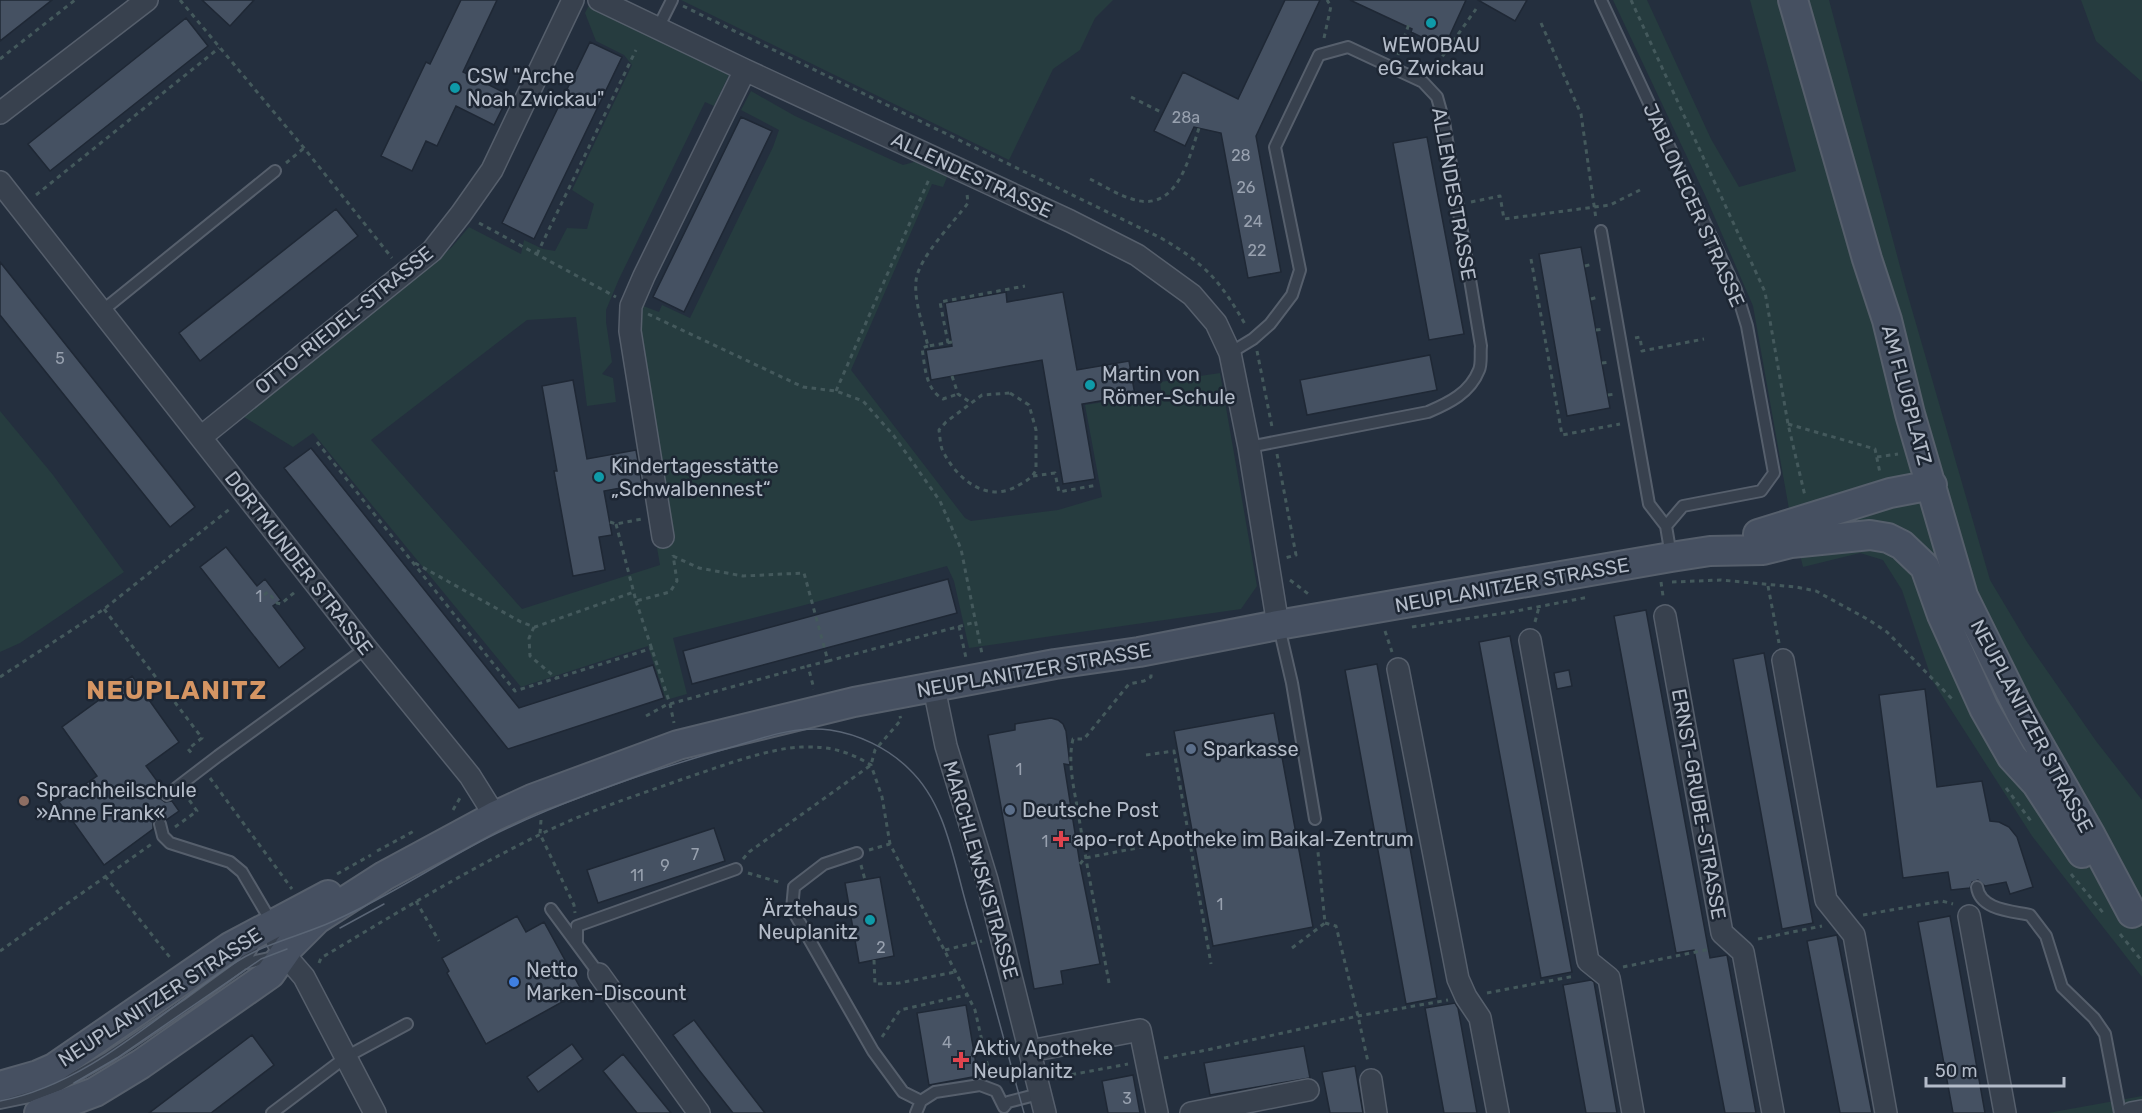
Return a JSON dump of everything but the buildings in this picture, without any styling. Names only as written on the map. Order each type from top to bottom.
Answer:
[{"type":"street","points":[[0,113],[147,0]]},
{"type":"street","name":"OTTO-RIEDEL-STRASSE","points":[[201,437],[432,251],[492,170],[573,0]]},
{"type":"street","name":"ALLENDESTRASSE","points":[[599,0],[745,70],[971,186],[1137,255],[1192,295],[1216,323],[1230,353],[1249,447],[1278,625]]},
{"type":"street","name":"AM FLUGPLATZ","points":[[1792,0],[1867,259],[1873,309],[1925,496],[1944,533]]},
{"type":"street","points":[[663,537],[630,331],[631,306],[745,70]]},
{"type":"street","name":"DORTMUNDER STRASSE","points":[[0,182],[311,579],[470,776],[495,816]]},
{"type":"street","name":"NEUPLANITZER STRASSE","points":[[39,1113],[95,1092],[120,1077],[270,974],[289,948],[317,919],[384,876],[495,816],[532,799],[678,746],[820,710],[934,688],[977,670],[1055,664],[1139,652],[1278,625],[1666,570],[1710,551],[1890,493],[1925,496]]},
{"type":"street","name":"NEUPLANITZER STRASSE","points":[[1710,551],[1763,550],[1791,543],[1887,514],[1925,496]]},
{"type":"street","name":"NEUPLANITZER STRASSE","points":[[1925,496],[1923,536],[1952,621],[1990,705],[2035,782],[2097,875],[2137,919]]},
{"type":"street","name":"NEUPLANITZER STRASSE","points":[[1944,533],[1963,596],[1990,653],[2022,715],[2137,919]]},
{"type":"street","name":"NEUPLANITZER STRASSE","points":[[1791,543],[1870,535],[1887,538],[1913,554],[1925,567],[1942,615],[1984,708],[2012,758],[2035,782]]},
{"type":"street","name":"ERNST-GRUBE-STRASSE","points":[[1665,616],[1722,933],[1743,952],[1773,1113]]},
{"type":"street","points":[[1530,640],[1588,961],[1609,978],[1633,1113]]},
{"type":"street","points":[[1783,660],[1826,900],[1854,935],[1886,1113]]},
{"type":"street","points":[[1398,669],[1458,979],[1466,997],[1480,1018],[1498,1113]]},
{"type":"street","name":"MARCHLEWSKISTRASSE","points":[[934,688],[946,746],[1001,937],[1042,1104]]},
{"type":"street","name":"NEUPLANITZER STRASSE","points":[[0,1086],[38,1075],[60,1064],[230,947],[266,927],[343,888],[384,876]]},
{"type":"street","points":[[1969,916],[2005,1113]]},
{"type":"street","points":[[266,927],[285,955],[304,977],[375,1113]]},
{"type":"street","points":[[599,974],[699,1113]]},
{"type":"street","points":[[1031,1056],[1140,1030],[1157,1113]]},
{"type":"street","points":[[1371,1080],[1376,1113]]},
{"type":"street","points":[[1191,1113],[1308,1090]]},
{"type":"street","points":[[2130,1113],[2142,1111]]},
{"type":"lane","points":[[658,28],[671,0]]},
{"type":"lane","name":"JABLONECER STRASSE","points":[[1601,0],[1736,290],[1747,326],[1774,474],[1761,491],[1683,506],[1666,526]]},
{"type":"lane","name":"ALLENDESTRASSE","points":[[1249,447],[1428,412],[1450,403],[1468,388],[1480,368],[1481,346],[1444,122],[1437,97],[1423,82],[1348,47],[1319,55]]},
{"type":"lane","points":[[1230,353],[1270,324],[1293,295],[1300,270],[1275,147],[1319,55]]},
{"type":"lane","points":[[102,311],[275,171]]},
{"type":"lane","points":[[1601,231],[1611,277],[1649,504],[1666,526],[1666,570]]},
{"type":"lane","points":[[1278,625],[1292,683],[1315,819]]},
{"type":"lane","points":[[167,795],[366,648]]},
{"type":"lane","points":[[0,1103],[29,1097],[69,1081],[187,1005],[243,964],[266,927],[242,872],[230,862],[170,843],[163,836],[160,824]]},
{"type":"lane","points":[[857,853],[824,864],[794,887],[792,909],[873,1050],[903,1092],[921,1101]]},
{"type":"lane","points":[[578,942],[577,926],[736,869]]},
{"type":"lane","points":[[1977,887],[1978,894],[1990,906],[2030,915],[2046,936],[2062,987],[2094,1018],[2105,1034],[2120,1113]]},
{"type":"lane","points":[[551,909],[578,942],[599,974]]},
{"type":"lane","points":[[243,964],[285,955]]},
{"type":"lane","points":[[272,1113],[346,1057],[406,1024]]},
{"type":"lane","points":[[916,1113],[921,1101],[935,1092],[980,1085],[996,1092],[1004,1107],[1008,1102],[1042,1104]]},
{"type":"path","points":[[0,59],[75,0]]},
{"type":"path","points":[[180,0],[304,148],[405,274]]},
{"type":"path","points":[[671,0],[1161,238],[1185,252],[1219,282],[1231,299],[1256,346],[1296,555],[1284,558],[1286,568]]},
{"type":"path","points":[[1319,55],[1331,6],[1327,0]]},
{"type":"path","points":[[1423,82],[1476,9]]},
{"type":"path","points":[[1540,23],[1581,114],[1594,207]]},
{"type":"path","points":[[1392,67],[1409,24]]},
{"type":"path","points":[[21,207],[219,48]]},
{"type":"path","points":[[537,254],[636,50]]},
{"type":"path","points":[[1131,97],[1163,113]]},
{"type":"path","points":[[1090,180],[1133,200],[1146,201],[1163,197],[1174,188],[1184,174],[1199,128]]},
{"type":"path","points":[[275,171],[304,148]]},
{"type":"path","points":[[934,168],[939,182]]},
{"type":"path","points":[[836,392],[934,168]]},
{"type":"path","points":[[957,190],[971,186]]},
{"type":"path","points":[[971,186],[976,199]]},
{"type":"path","points":[[928,346],[917,296],[916,279],[933,245],[968,203],[971,186]]},
{"type":"path","points":[[1458,205],[1500,196],[1504,219],[1610,205],[1640,190]]},
{"type":"path","points":[[461,214],[631,306],[803,387],[836,392],[863,401],[894,436],[940,501],[961,549],[976,622],[977,670]]},
{"type":"path","points":[[1531,259],[1562,435],[1634,421]]},
{"type":"path","points":[[958,394],[943,399],[934,394],[928,381],[922,348],[950,343],[940,302],[1025,286]]},
{"type":"path","points":[[1620,341],[1640,337],[1642,351],[1704,339]]},
{"type":"path","points":[[952,376],[958,394],[970,402]]},
{"type":"path","points":[[1033,476],[1036,470],[1036,430],[1029,405],[1010,393],[982,395],[970,402],[939,430],[941,447],[962,478],[978,489],[999,493],[1015,488],[1033,476],[1055,473],[1059,492],[1097,485]]},
{"type":"path","points":[[317,442],[515,691],[653,648]]},
{"type":"path","points":[[0,677],[104,609],[246,496]]},
{"type":"path","points":[[610,522],[616,524],[659,516]]},
{"type":"path","points":[[616,524],[636,602],[670,704],[678,746]]},
{"type":"path","points":[[636,602],[670,592],[677,581],[674,556],[699,567],[743,576],[804,573],[828,661]]},
{"type":"path","points":[[413,562],[521,622],[535,627],[634,592]]},
{"type":"path","points":[[1665,616],[1666,570],[1721,580],[1816,591],[1887,632],[1960,707]]},
{"type":"path","points":[[264,595],[268,592],[277,603],[281,604],[311,579]]},
{"type":"path","points":[[1289,579],[1317,599]]},
{"type":"path","points":[[1768,586],[1783,660]]},
{"type":"path","points":[[1407,628],[1594,596]]},
{"type":"path","points":[[646,716],[670,704],[976,622]]},
{"type":"path","points":[[959,626],[977,670]]},
{"type":"path","points":[[535,627],[529,638],[530,656],[556,678]]},
{"type":"path","points":[[1385,631],[1396,630]]},
{"type":"path","points":[[808,666],[820,710]]},
{"type":"path","points":[[1109,983],[1085,858],[1071,751],[1073,739],[1084,739],[1129,684],[1144,681]]},
{"type":"path","points":[[896,695],[901,720],[875,750],[871,765],[882,797],[890,844],[975,1010],[989,1072],[1031,1056],[1042,1060],[1049,1079],[1207,1050],[1358,1016],[1601,971],[1832,924],[1842,919],[1942,901],[1957,905],[1969,916]]},
{"type":"path","points":[[318,965],[321,958],[416,901],[540,834],[595,810],[712,769],[762,754],[801,747],[842,750],[871,765]]},
{"type":"path","points":[[1146,755],[1174,751],[1211,964]]},
{"type":"path","points":[[794,887],[736,869],[748,852],[871,765]]},
{"type":"path","points":[[0,951],[197,811],[179,786]]},
{"type":"path","points":[[532,799],[541,821],[540,834],[574,905],[577,926]]},
{"type":"path","points":[[1315,819],[1325,923]]},
{"type":"path","points":[[1080,864],[1085,858],[1189,838],[1194,832]]},
{"type":"path","points":[[866,880],[857,853],[890,844]]},
{"type":"path","points":[[105,876],[174,962]]},
{"type":"path","points":[[416,901],[439,941]]},
{"type":"path","points":[[1292,948],[1325,923]]},
{"type":"path","points":[[1325,923],[1336,926],[1371,1080]]},
{"type":"path","points":[[944,950],[1001,937]]},
{"type":"path","points":[[874,960],[875,984],[899,983],[955,972]]},
{"type":"path","points":[[873,1050],[900,1010],[966,995]]},
{"type":"green space","points":[[681,0],[1113,0],[1095,18],[1080,50],[1053,69],[1009,160]]},
{"type":"green space","points":[[1613,0],[1647,0],[1711,139],[1739,187],[1796,171],[1750,0],[1829,0],[1906,289],[1990,580],[2027,642],[2096,741],[2142,800],[2142,977],[2032,836],[1932,680],[1902,590],[1883,560],[1860,553],[1803,567],[1789,509],[1753,306],[1705,195]]},
{"type":"green space","points":[[2081,0],[2142,0],[2142,82],[2096,41]]},
{"type":"green space","points":[[590,3],[715,62],[720,71],[729,75],[714,106],[705,102],[606,310],[612,362],[602,374],[613,378],[616,402],[587,406],[576,317],[527,320],[371,440],[522,609],[660,565],[636,327],[638,304],[659,312],[662,305],[690,318],[773,147],[779,130],[741,110],[751,91],[795,116],[903,165],[918,161],[948,175],[943,187],[932,184],[851,370],[965,518],[971,521],[1058,510],[1102,497],[1085,405],[1142,396],[1143,401],[1162,398],[1160,382],[1220,373],[1257,586],[1241,609],[969,648],[954,581],[947,566],[673,638],[687,694],[666,700],[648,646],[521,687],[313,433],[293,447],[244,417],[451,248],[469,227],[521,254],[524,240],[543,249],[555,251],[567,228],[587,229],[594,204],[572,190],[632,65],[624,55],[596,41],[585,13]]},
{"type":"green space","points":[[0,411],[53,475],[124,572],[20,643],[0,652]]},
{"type":"green space","points":[[2142,1096],[2142,1113],[2048,1113]]},
{"type":"tram line","points":[[0,1101],[33,1092],[64,1079],[95,1062],[248,955],[357,910],[470,847],[517,824],[574,799],[663,768],[775,734],[816,729],[851,735],[882,748],[909,769],[932,799],[947,833],[1024,1113]]},
{"type":"tram line","points":[[340,928],[384,904]]},
{"type":"tram line","points":[[74,1083],[117,1058],[261,959],[287,949]]},
{"type":"place","name":"WEWOBAU eG Zwickau","points":[[1431,23]]},
{"type":"place","name":"CSW \"Arche Noah Zwickau\"","points":[[455,88]]},
{"type":"place","name":"Martin von Römer-Schule","points":[[1090,385]]},
{"type":"place","name":"Kindertagesstätte „Schwalbennest“","points":[[599,477]]},
{"type":"place","name":"Sparkasse","points":[[1191,749]]},
{"type":"place","name":"Sprachheilschule »Anne Frank«","points":[[24,801]]},
{"type":"place","name":"Deutsche Post","points":[[1010,810]]},
{"type":"place","name":"apo-rot Apotheke im Baikal-Zentrum","points":[[1061,839]]},
{"type":"place","name":"Ärztehaus Neuplanitz","points":[[870,920]]},
{"type":"place","name":"Netto Marken-Discount","points":[[514,982]]},
{"type":"place","name":"Aktiv Apotheke Neuplanitz","points":[[961,1060]]},
{"type":"district","name":"NEUPLANITZ","points":[[177,690]]}]
